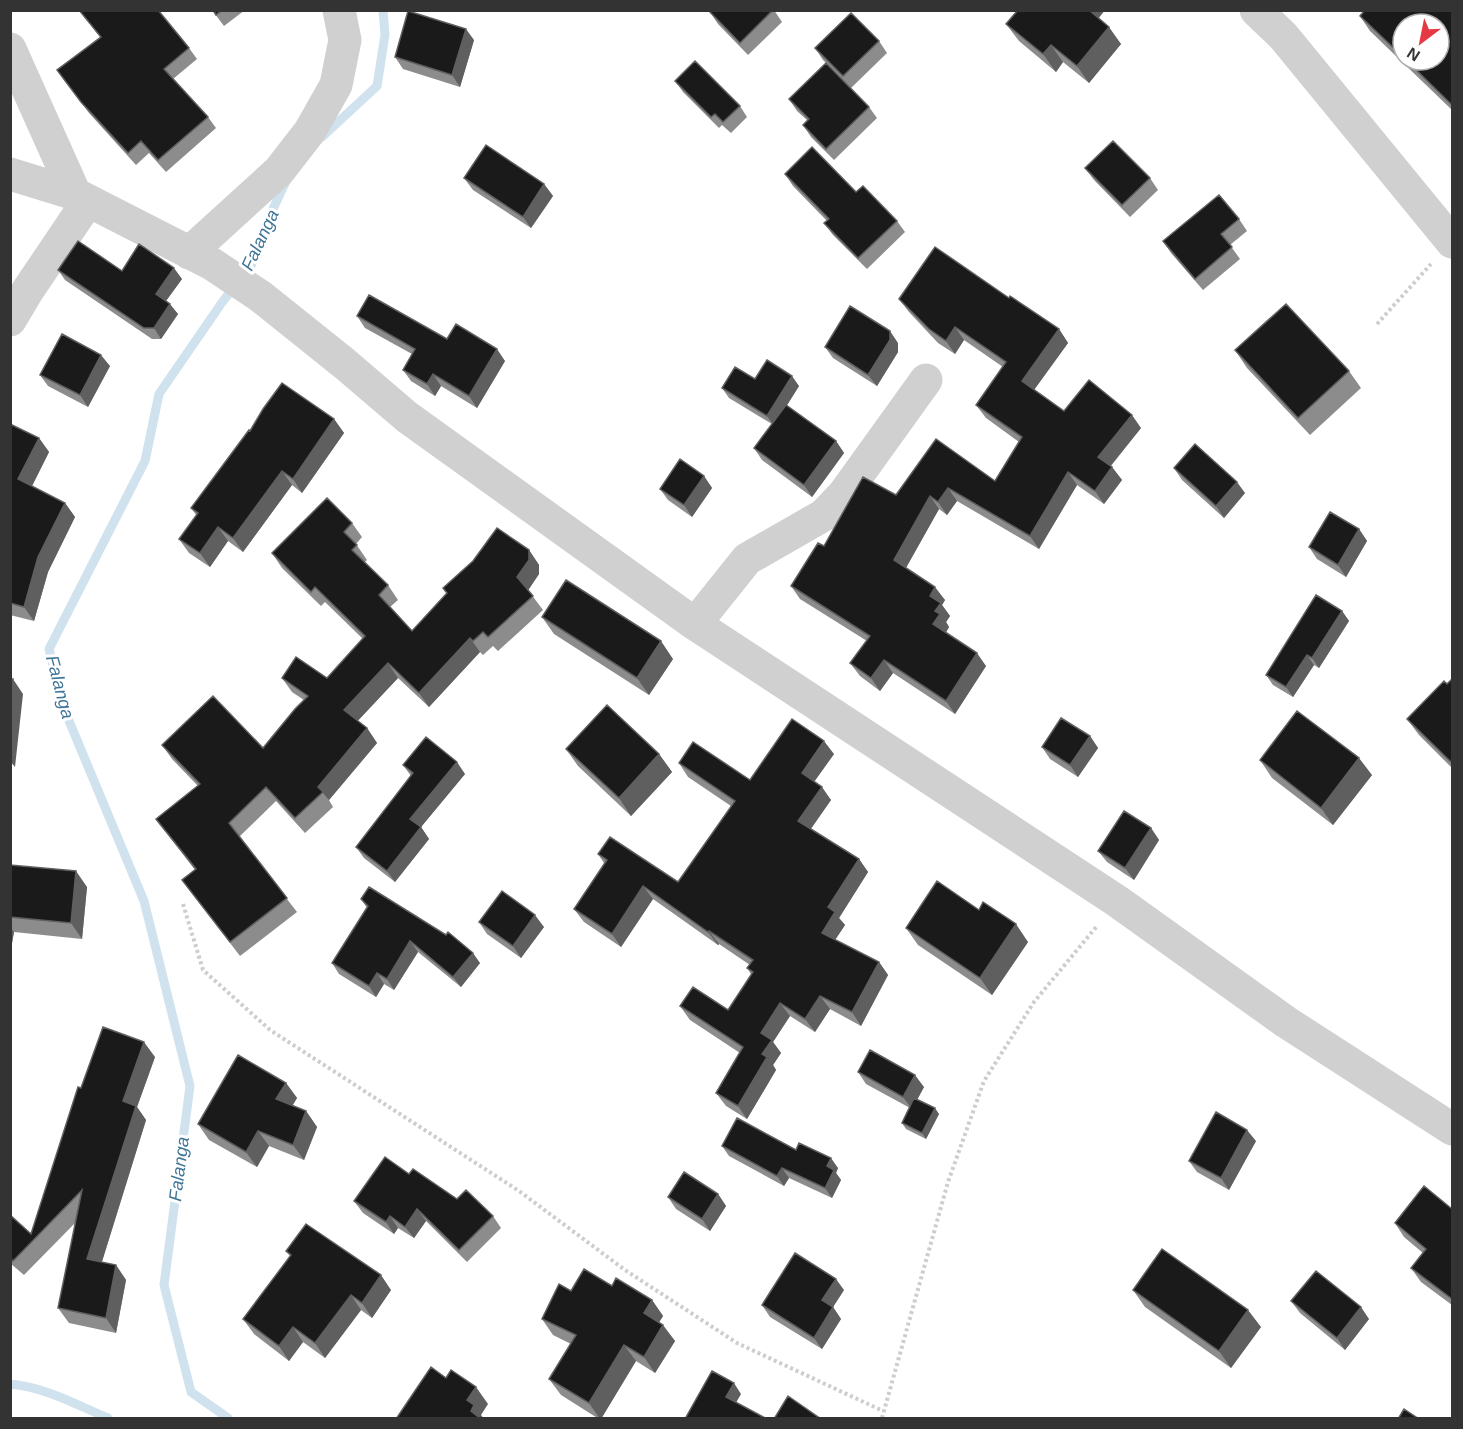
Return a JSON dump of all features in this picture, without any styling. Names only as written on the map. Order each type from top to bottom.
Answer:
[{"type":"street","points":[[201,258],[279,171],[310,131],[336,85],[345,40],[339,10]]},
{"type":"street","points":[[1256,10],[1284,37],[1452,242]]},
{"type":"street","points":[[10,49],[81,197]]},
{"type":"street","points":[[10,174],[81,197],[201,258],[260,296],[407,417],[695,624],[1117,902],[1286,1022],[1452,1129]]},
{"type":"street","points":[[10,320],[81,197]]},
{"type":"street","points":[[695,624],[747,560],[824,515],[844,494],[926,380]]},
{"type":"path","points":[[1377,324],[1452,242]]},
{"type":"path","points":[[882,1419],[948,1182],[984,1081],[1034,1002],[1117,902]]},
{"type":"path","points":[[183,904],[203,970],[270,1030],[519,1191],[626,1270],[737,1343],[883,1411]]},
{"type":"building","points":[[79,10],[158,10],[189,48],[164,69],[208,117],[158,160],[141,141],[128,153],[81,102],[57,70],[101,37]]},
{"type":"building","points":[[712,10],[773,10],[740,43],[710,12]]},
{"type":"building","points":[[1018,10],[1089,10],[1109,27],[1077,66],[1051,45],[1043,54],[1006,24]]},
{"type":"building","points":[[1365,10],[1452,10],[1452,105],[1418,72],[1451,72],[1451,12],[1391,12],[1391,46],[1360,16]]},
{"type":"building","points":[[408,11],[466,29],[452,75],[395,57]]},
{"type":"building","points":[[851,13],[879,41],[843,76],[815,48]]},
{"type":"building","points":[[695,61],[740,106],[723,122],[715,114],[711,117],[675,81]]},
{"type":"building","points":[[826,63],[869,107],[826,149],[803,125],[809,119],[789,99]]},
{"type":"building","points":[[1113,141],[1150,178],[1122,205],[1085,168]]},
{"type":"building","points":[[486,145],[544,184],[523,217],[464,178]]},
{"type":"building","points":[[812,147],[856,192],[863,186],[897,221],[858,258],[824,223],[829,219],[785,174]]},
{"type":"building","points":[[1219,195],[1239,219],[1221,234],[1232,247],[1195,279],[1163,241]]},
{"type":"building","points":[[78,241],[122,271],[139,244],[174,268],[156,294],[170,304],[154,328],[144,328],[58,270]]},
{"type":"building","points":[[935,247],[1059,329],[1022,381],[1064,411],[1089,380],[1132,415],[1098,457],[1112,467],[1095,491],[1068,472],[1030,536],[948,488],[938,502],[930,496],[894,560],[935,587],[930,596],[941,603],[935,611],[940,614],[933,624],[977,653],[946,701],[884,660],[871,678],[850,663],[870,636],[791,586],[818,543],[824,546],[863,477],[896,495],[936,439],[995,481],[1022,437],[976,405],[1006,362],[955,327],[946,341],[929,329],[899,299]]},
{"type":"building","points":[[369,295],[447,339],[456,324],[497,349],[469,396],[433,374],[427,384],[403,370],[415,349],[357,316]]},
{"type":"building","points":[[1286,304],[1349,371],[1298,418],[1235,350]]},
{"type":"building","points":[[850,306],[890,331],[890,340],[868,375],[825,347]]},
{"type":"building","points":[[62,334],[101,355],[80,395],[40,375]]},
{"type":"building","points":[[767,360],[792,376],[767,416],[722,388],[735,367],[755,379]]},
{"type":"building","points":[[282,383],[334,419],[293,479],[282,471],[233,538],[218,527],[200,553],[179,539],[198,513],[191,508],[250,431]]},
{"type":"building","points":[[786,405],[836,441],[804,485],[754,448]]},
{"type":"building","points":[[10,424],[39,438],[18,479],[65,503],[38,557],[24,607],[10,603]]},
{"type":"building","points":[[1195,444],[1237,482],[1216,506],[1174,468]]},
{"type":"building","points":[[680,459],[704,476],[684,505],[660,489]]},
{"type":"building","points":[[327,498],[352,523],[344,532],[357,545],[352,550],[388,585],[379,595],[412,631],[447,593],[443,588],[473,561],[497,528],[529,550],[529,560],[517,577],[533,596],[488,637],[483,632],[473,641],[470,638],[419,693],[388,663],[344,710],[367,728],[318,787],[323,792],[295,818],[266,787],[229,823],[287,898],[230,942],[182,880],[196,869],[156,819],[200,784],[162,745],[213,696],[263,748],[308,696],[282,678],[296,657],[327,678],[365,636],[315,587],[311,592],[272,553]]},
{"type":"building","points":[[1330,512],[1359,529],[1338,565],[1309,547]]},
{"type":"building","points":[[566,580],[661,641],[637,678],[542,617]]},
{"type":"building","points":[[1316,595],[1342,611],[1312,658],[1307,655],[1286,687],[1266,675]]},
{"type":"building","points":[[10,679],[13,679],[10,698]]},
{"type":"building","points":[[1452,679],[1452,763],[1407,719],[1444,681],[1447,684]]},
{"type":"building","points":[[607,705],[659,754],[619,798],[566,749]]},
{"type":"building","points":[[1297,711],[1359,758],[1321,808],[1260,760]]},
{"type":"building","points":[[1061,718],[1090,736],[1070,765],[1042,747]]},
{"type":"building","points":[[792,719],[824,741],[802,773],[822,787],[798,821],[859,859],[828,907],[835,912],[822,933],[879,962],[852,1012],[820,996],[805,1019],[780,1003],[761,1033],[772,1040],[762,1054],[767,1057],[738,1106],[716,1093],[743,1047],[680,1006],[693,987],[728,1010],[753,972],[747,968],[753,960],[708,932],[643,886],[612,934],[574,909],[607,860],[598,854],[610,837],[678,882],[735,801],[679,763],[693,742],[750,780]]},
{"type":"building","points":[[426,737],[457,762],[410,819],[421,827],[387,871],[356,847],[413,773],[403,765]]},
{"type":"building","points":[[1124,811],[1151,828],[1125,868],[1098,851]]},
{"type":"building","points":[[10,865],[76,871],[71,923],[10,917]]},
{"type":"building","points":[[937,881],[979,910],[983,902],[1016,924],[980,978],[906,928]]},
{"type":"building","points":[[369,887],[446,935],[448,932],[473,953],[453,977],[410,941],[387,979],[377,973],[369,986],[332,963],[368,906],[361,899]]},
{"type":"building","points":[[502,891],[535,915],[513,946],[479,922]]},
{"type":"building","points":[[103,1027],[144,1042],[123,1101],[136,1106],[87,1259],[116,1265],[106,1318],[58,1308],[82,1190],[13,1261],[10,1258],[10,1215],[31,1234],[78,1087],[81,1088]]},
{"type":"building","points":[[870,1050],[915,1075],[903,1097],[858,1072]]},
{"type":"building","points":[[238,1055],[286,1083],[276,1099],[306,1111],[293,1145],[258,1131],[246,1152],[198,1124]]},
{"type":"building","points":[[914,1098],[935,1108],[922,1133],[902,1123]]},
{"type":"building","points":[[1216,1112],[1247,1130],[1221,1178],[1189,1161]]},
{"type":"building","points":[[737,1118],[796,1150],[799,1143],[831,1158],[827,1166],[834,1170],[825,1188],[782,1168],[777,1176],[722,1146]]},
{"type":"building","points":[[385,1157],[409,1174],[413,1169],[457,1199],[466,1190],[493,1216],[459,1250],[417,1209],[405,1227],[390,1216],[386,1222],[354,1201]]},
{"type":"building","points":[[684,1172],[718,1194],[702,1219],[668,1197]]},
{"type":"building","points":[[1424,1186],[1452,1209],[1452,1299],[1411,1268],[1426,1249],[1395,1223]]},
{"type":"building","points":[[306,1224],[381,1275],[362,1303],[351,1295],[315,1343],[293,1327],[279,1346],[243,1319],[291,1255],[286,1251]]},
{"type":"building","points":[[1162,1249],[1248,1310],[1219,1351],[1133,1290]]},
{"type":"building","points":[[795,1253],[836,1279],[822,1300],[833,1307],[814,1338],[762,1305]]},
{"type":"building","points":[[584,1269],[612,1286],[616,1278],[652,1300],[644,1313],[663,1325],[644,1357],[624,1345],[589,1403],[549,1379],[576,1335],[542,1319],[559,1284],[571,1291]]},
{"type":"building","points":[[1316,1271],[1361,1307],[1337,1338],[1291,1301]]},
{"type":"building","points":[[431,1367],[446,1378],[451,1370],[476,1387],[467,1400],[474,1405],[471,1411],[481,1419],[396,1419]]},
{"type":"building","points":[[712,1371],[734,1383],[726,1397],[767,1419],[685,1419]]},
{"type":"building","points":[[788,1396],[821,1419],[774,1419]]},
{"type":"building","points":[[1404,1409],[1419,1419],[1398,1419]]},
{"type":"waterway","name":"Falanga","points":[[322,137],[377,86],[385,35],[383,10]]},
{"type":"waterway","name":"Falanga","points":[[228,1418],[191,1392],[164,1285],[190,1086],[144,901],[62,704],[49,649],[145,461],[159,394],[223,301],[251,266],[286,181]]},
{"type":"waterway","points":[[10,1384],[48,1393],[108,1418]]}]
